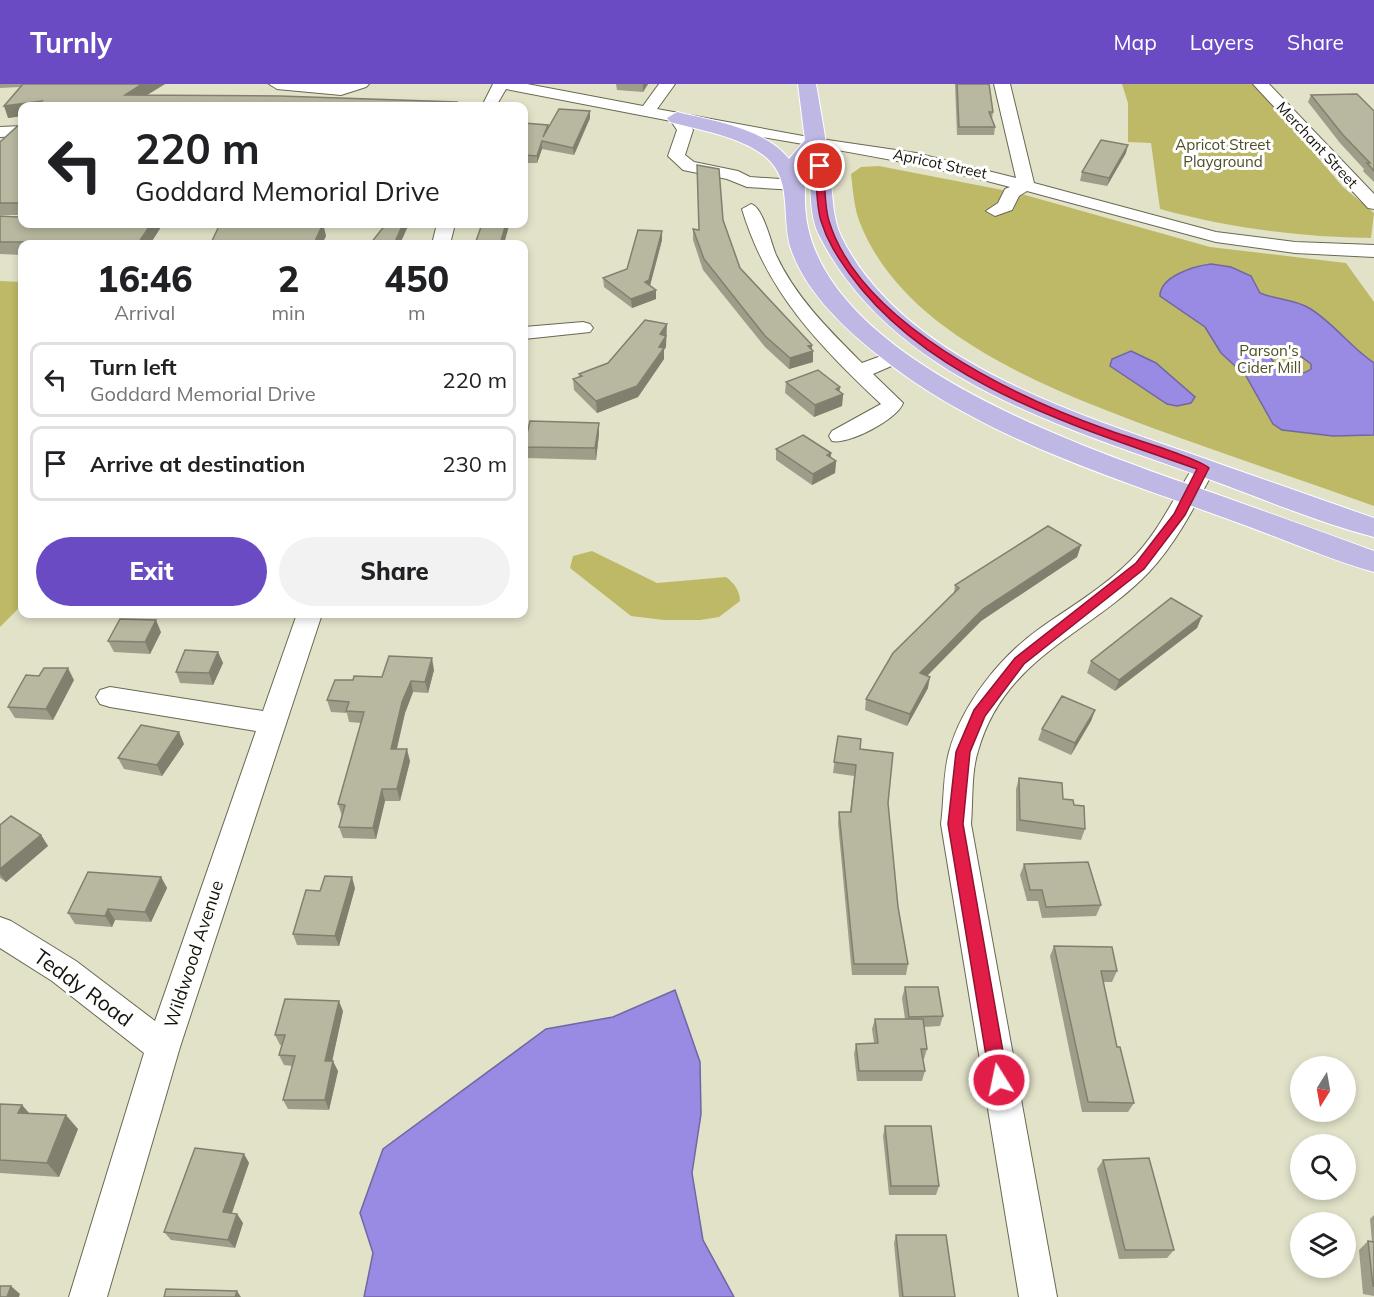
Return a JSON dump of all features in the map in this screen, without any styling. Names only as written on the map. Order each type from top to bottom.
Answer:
[{"type":"main road","points":[[807,84],[814,143],[820,166],[821,200],[831,238],[855,277],[905,328],[941,355],[981,378],[1073,422],[1374,528]]},
{"type":"main road","points":[[677,118],[738,137],[767,150],[780,160],[795,185]]},
{"type":"main road","points":[[814,143],[797,162],[795,185],[797,233],[807,260],[834,302],[896,357],[938,386],[1060,447],[1374,562]]},
{"type":"street","points":[[277,84],[341,90],[361,84]]},
{"type":"street","points":[[491,102],[502,84]]},
{"type":"street","name":"Apricot Street","points":[[502,84],[538,87],[677,118],[814,143],[848,146],[920,159],[1217,237],[1296,248],[1374,251]]},
{"type":"street","points":[[647,112],[667,84]]},
{"type":"street","points":[[995,212],[1006,206],[1011,193],[1026,185],[1002,84]]},
{"type":"street","name":"Merchant Street","points":[[1261,84],[1374,204]]},
{"type":"street","points":[[677,118],[685,130],[676,156],[689,166],[732,175],[747,182],[795,185]]},
{"type":"street","points":[[0,132],[18,131]]},
{"type":"street","points":[[751,209],[769,264],[792,299],[859,372],[892,403],[890,409],[840,436]]},
{"type":"street","points":[[528,333],[583,328]]},
{"type":"street","points":[[859,372],[896,357]]},
{"type":"street","points":[[1038,1297],[956,824],[963,752],[979,714],[1019,661],[1140,566],[1179,515],[1204,468]]},
{"type":"street","name":"Wildwood Avenue","points":[[88,1297],[163,1047],[308,618]]},
{"type":"street","points":[[110,697],[272,723]]},
{"type":"street","name":"Teddy Road","points":[[0,931],[64,971],[163,1047]]},
{"type":"green space","name":"Apricot Street Playground","points":[[1122,84],[1255,84],[1343,187],[1374,213],[1371,238],[1317,236],[1264,230],[1160,209],[1151,143],[1128,142],[1128,103]]},
{"type":"green space","name":"Parson's Cider Mill","points":[[879,166],[1018,193],[1210,247],[1346,263],[1374,302],[1374,506],[1172,435],[1084,401],[993,358],[950,331],[913,300],[882,264],[860,223],[851,174],[861,167]]},
{"type":"green space","points":[[0,281],[18,282],[18,609],[0,627]]},
{"type":"green space","points":[[592,551],[657,583],[726,577],[736,588],[740,601],[719,617],[700,620],[664,620],[631,616],[570,568],[573,556]]},
{"type":"shaded area","points":[[1204,265],[1231,267],[1251,276],[1260,293],[1296,302],[1309,308],[1326,320],[1374,363],[1374,435],[1333,436],[1282,430],[1273,424],[1246,376],[1221,353],[1205,327],[1160,296],[1166,283],[1172,278]],"holes":[[[1282,353],[1299,355],[1311,364],[1311,369],[1307,372],[1290,373],[1277,368],[1271,358]]]},
{"type":"shaded area","points":[[1131,351],[1156,363],[1195,397],[1191,403],[1177,406],[1167,404],[1110,366],[1112,359]]},
{"type":"shaded area","points":[[675,990],[700,1062],[701,1114],[692,1173],[703,1240],[734,1297],[364,1297],[373,1253],[360,1213],[383,1149],[546,1029],[613,1017]]},
{"type":"building","points":[[23,84],[142,84],[125,95],[280,96],[456,102],[42,101],[18,102],[18,104],[4,106]]},
{"type":"building","points":[[957,84],[989,84],[993,112],[989,112],[995,127],[959,127]]},
{"type":"building","points":[[1357,94],[1374,111],[1374,171],[1367,163],[1370,163],[1343,135],[1311,95]]},
{"type":"building","points":[[559,109],[590,111],[573,148],[542,141],[537,156],[528,155],[528,123],[548,125],[543,137]]},
{"type":"building","points":[[18,126],[18,203],[0,203],[0,142]]},
{"type":"building","points":[[1101,140],[1128,145],[1109,178],[1082,172]]},
{"type":"building","points":[[697,165],[719,169],[723,220],[740,268],[812,345],[808,346],[813,351],[790,358],[765,336],[704,259],[693,229],[699,230]]},
{"type":"building","points":[[0,216],[17,217],[18,228],[148,228],[140,240],[0,242]]},
{"type":"building","points":[[218,228],[321,228],[315,240],[212,240]]},
{"type":"building","points":[[383,228],[401,228],[396,240],[373,240]]},
{"type":"building","points":[[481,228],[505,228],[501,240],[476,240]]},
{"type":"building","points":[[638,230],[662,231],[649,280],[645,282],[656,290],[631,299],[603,278],[627,269]]},
{"type":"building","points":[[645,320],[667,324],[660,334],[666,336],[659,347],[664,348],[637,386],[596,401],[573,379],[582,376],[579,374],[608,363]]},
{"type":"building","points":[[818,370],[840,387],[836,389],[843,394],[815,405],[786,382]]},
{"type":"building","points":[[530,421],[599,423],[595,448],[528,447]]},
{"type":"building","points":[[803,435],[831,453],[827,455],[836,461],[813,474],[776,449]]},
{"type":"building","points":[[1048,526],[1081,545],[983,609],[920,673],[930,677],[910,714],[866,699],[893,653],[959,588],[955,585]]},
{"type":"building","points":[[1171,598],[1202,616],[1119,680],[1091,661]]},
{"type":"building","points":[[120,619],[156,620],[145,642],[108,641]]},
{"type":"building","points":[[185,650],[218,652],[209,673],[176,672]]},
{"type":"building","points":[[389,656],[432,658],[425,682],[411,681],[402,702],[391,749],[407,749],[397,789],[382,789],[373,828],[339,827],[345,805],[338,804],[364,712],[346,711],[349,702],[327,700],[335,680],[353,680],[354,676],[382,677]]},
{"type":"building","points":[[44,668],[68,668],[46,709],[8,707],[26,675],[39,676]]},
{"type":"building","points":[[1062,696],[1095,710],[1075,743],[1042,729]]},
{"type":"building","points":[[141,725],[179,732],[157,765],[118,758]]},
{"type":"building","points":[[838,736],[861,739],[860,749],[893,753],[888,803],[898,907],[908,964],[854,964],[839,812],[851,812],[856,765],[834,762]]},
{"type":"building","points":[[1019,778],[1062,783],[1063,799],[1073,800],[1074,805],[1084,806],[1085,829],[1020,820]]},
{"type":"building","points":[[11,816],[41,835],[0,869],[0,825]]},
{"type":"building","points":[[1088,862],[1101,905],[1046,907],[1042,890],[1030,890],[1024,864]]},
{"type":"building","points":[[88,872],[161,877],[145,912],[108,909],[105,916],[68,913]]},
{"type":"building","points":[[325,876],[352,877],[335,936],[293,934],[306,890],[320,891]]},
{"type":"building","points":[[1054,946],[1112,947],[1117,971],[1101,971],[1117,1047],[1120,1047],[1134,1103],[1088,1102]]},
{"type":"building","points":[[905,987],[938,987],[943,1016],[909,1017]]},
{"type":"building","points":[[285,999],[339,1001],[325,1061],[333,1061],[325,1100],[283,1100],[295,1056],[279,1055],[285,1035],[275,1035]]},
{"type":"building","points":[[875,1019],[923,1019],[927,1049],[921,1049],[925,1071],[859,1071],[856,1044],[878,1043]]},
{"type":"building","points":[[0,1104],[22,1105],[18,1113],[66,1115],[47,1163],[0,1160]]},
{"type":"building","points":[[885,1126],[931,1126],[939,1186],[891,1186]]},
{"type":"building","points":[[195,1148],[244,1154],[223,1212],[237,1214],[228,1240],[164,1232]]},
{"type":"building","points":[[1149,1158],[1174,1250],[1125,1250],[1103,1160]]},
{"type":"building","points":[[896,1235],[946,1235],[955,1297],[903,1297]]},
{"type":"building","points":[[1368,1241],[1374,1242],[1374,1286],[1373,1286]]},
{"type":"building","points":[[0,1286],[11,1286],[7,1297],[0,1297]]},
{"type":"building","points":[[166,1289],[237,1291],[235,1297],[164,1297]]},
{"type":"route","points":[[820,166],[824,219],[836,248],[855,277],[876,301],[905,328],[941,355],[981,378],[1073,422],[1204,468],[1179,515],[1140,566],[1103,598],[1046,638],[1019,661],[991,695],[979,714],[963,752],[959,773],[956,824],[999,1080]]}]
